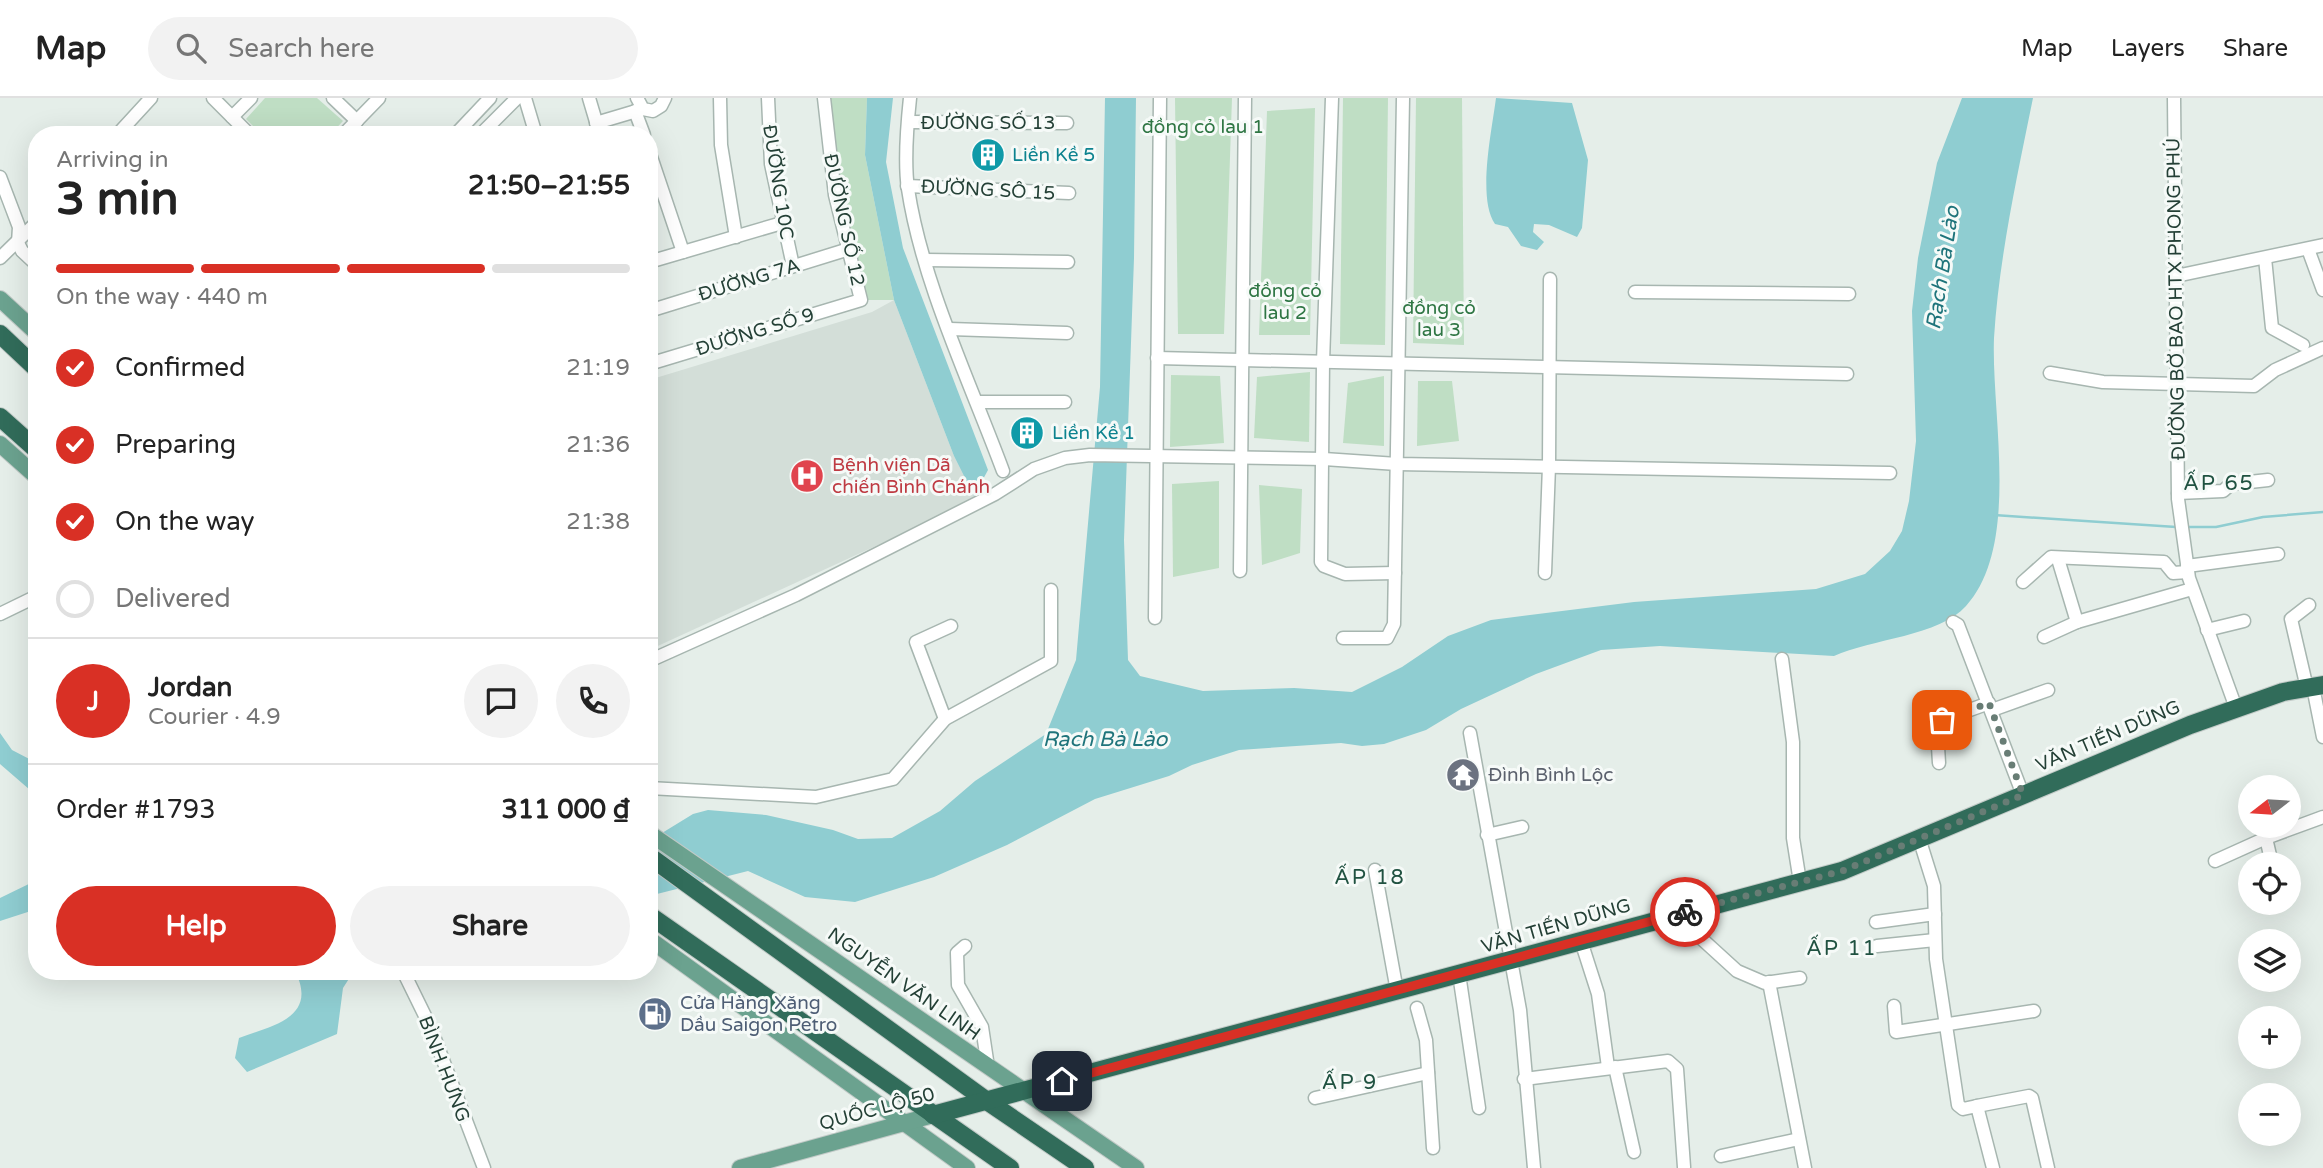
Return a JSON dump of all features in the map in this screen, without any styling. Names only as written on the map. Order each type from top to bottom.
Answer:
[{"type":"highway","points":[[0,334],[28,360]]},
{"type":"highway","points":[[0,417],[28,442]]},
{"type":"highway","name":"VĂN TIẾN DŨNG","points":[[1026,1091],[1842,871],[2236,708],[2314,686]]},
{"type":"highway","points":[[658,862],[987,1101],[1085,1168]]},
{"type":"highway","points":[[658,921],[1010,1168]]},
{"type":"highway","name":"QUỐC LỘ 50","points":[[933,1115],[1026,1091]]},
{"type":"main road","points":[[0,299],[28,324]]},
{"type":"main road","points":[[0,444],[28,469]]},
{"type":"main road","name":"NGUYỄN VĂN LINH","points":[[658,839],[1136,1168]]},
{"type":"main road","points":[[674,957],[684,940]]},
{"type":"main road","points":[[658,945],[963,1167]]},
{"type":"main road","name":"QUỐC LỘ 50","points":[[740,1168],[933,1115]]},
{"type":"street","points":[[127,124],[151,98]]},
{"type":"street","points":[[213,98],[241,126]]},
{"type":"street","points":[[232,117],[251,98]]},
{"type":"street","points":[[333,98],[357,121]]},
{"type":"street","points":[[352,126],[379,98]]},
{"type":"street","points":[[464,126],[490,98]]},
{"type":"street","points":[[489,126],[517,98]]},
{"type":"street","points":[[525,98],[533,126]]},
{"type":"street","points":[[589,98],[597,126]]},
{"type":"street","points":[[603,126],[639,106],[657,109],[664,98]]},
{"type":"street","points":[[720,98],[721,145],[736,237]]},
{"type":"street","name":"ĐƯỜNG 10C","points":[[768,98],[771,164],[793,266]]},
{"type":"street","name":"ĐƯỜNG SỐ 12","points":[[824,98],[833,184],[862,300]]},
{"type":"street","points":[[910,98],[907,186],[926,260],[1003,471]]},
{"type":"street","points":[[1156,618],[1160,98]]},
{"type":"street","points":[[1240,571],[1245,98]]},
{"type":"street","points":[[1332,98],[1323,362],[1321,562],[1324,566],[1345,574],[1395,572]]},
{"type":"street","points":[[1343,638],[1387,638],[1394,624],[1403,98]]},
{"type":"street","name":"ĐƯỜNG BỜ BAO HTX PHONG PHÚ","points":[[2174,98],[2178,496],[2187,569]]},
{"type":"street","points":[[639,106],[642,126]]},
{"type":"street","name":"ĐƯỜNG SỐ 13","points":[[909,122],[1066,123]]},
{"type":"street","points":[[0,177],[19,227],[18,243],[28,257]]},
{"type":"street","points":[[658,178],[683,252]]},
{"type":"street","name":"ĐƯỜNG SÔ 15","points":[[907,186],[1069,193]]},
{"type":"street","points":[[658,259],[782,223]]},
{"type":"street","points":[[0,258],[28,232]]},
{"type":"street","points":[[2176,276],[2323,245]]},
{"type":"street","name":"ĐƯỜNG 7A","points":[[658,304],[849,249]]},
{"type":"street","points":[[2308,249],[2323,290]]},
{"type":"street","points":[[2264,258],[2272,328],[2303,345]]},
{"type":"street","points":[[926,260],[1068,262]]},
{"type":"street","points":[[1545,573],[1549,466],[1550,279]]},
{"type":"street","points":[[1635,292],[1849,293]]},
{"type":"street","name":"ĐƯỜNG SỐ 9","points":[[658,361],[862,300]]},
{"type":"street","points":[[950,329],[1067,333]]},
{"type":"street","points":[[2050,373],[2104,382],[2254,386],[2275,370],[2323,348]]},
{"type":"street","points":[[1157,358],[1847,374]]},
{"type":"street","points":[[978,402],[1065,402]]},
{"type":"street","points":[[658,657],[796,596],[995,494],[1034,469],[1065,457],[1090,455],[1324,459],[1397,464],[1890,473]]},
{"type":"street","points":[[2178,496],[2223,491],[2232,484],[2268,480]]},
{"type":"street","points":[[2023,582],[2051,557],[2164,562],[2173,573],[2278,554]]},
{"type":"street","points":[[2058,559],[2077,622]]},
{"type":"street","points":[[2187,569],[2236,708]]},
{"type":"street","points":[[2044,637],[2077,622],[2192,589]]},
{"type":"street","points":[[658,788],[816,797],[893,779],[945,719],[1051,662],[1051,590]]},
{"type":"street","points":[[0,614],[28,600]]},
{"type":"street","points":[[2309,605],[2291,619],[2314,686],[2323,737]]},
{"type":"street","points":[[2207,630],[2244,621]]},
{"type":"street","points":[[1953,622],[1958,625],[2023,795]]},
{"type":"street","points":[[945,719],[916,642],[951,626]]},
{"type":"street","points":[[1782,659],[1793,742],[1793,838],[1800,882]]},
{"type":"street","points":[[1939,763],[1937,730],[1942,720],[2048,690]]},
{"type":"street","points":[[1470,733],[1520,1010],[1524,1079],[1534,1168]]},
{"type":"street","points":[[2301,825],[2323,817]]},
{"type":"street","points":[[1487,835],[1522,827]]},
{"type":"street","points":[[1919,838],[1934,886],[1936,940],[1945,1024],[1958,1105],[1963,1109],[2029,1096],[2032,1098],[2048,1168]]},
{"type":"street","points":[[2215,861],[2266,838],[2269,852]]},
{"type":"street","points":[[1375,870],[1397,991]]},
{"type":"street","points":[[1696,909],[1703,940],[1737,971],[1769,982],[1800,978]]},
{"type":"street","points":[[1876,922],[1935,914]]},
{"type":"street","points":[[1877,946],[1936,940]]},
{"type":"street","points":[[1581,941],[1598,994],[1611,1067],[1634,1152]]},
{"type":"street","points":[[965,946],[957,953],[958,985],[982,1027],[988,1068]]},
{"type":"street","points":[[1460,974],[1479,1108]]},
{"type":"street","name":"BÌNH HƯNG","points":[[407,980],[425,1017],[484,1168]]},
{"type":"street","points":[[1769,982],[1805,1168]]},
{"type":"street","points":[[1894,1006],[1896,1032],[2034,1011]]},
{"type":"street","points":[[1417,1008],[1426,1040],[1433,1148]]},
{"type":"street","points":[[1524,1079],[1668,1061],[1677,1069],[1684,1167]]},
{"type":"street","points":[[1315,1098],[1428,1073]]},
{"type":"street","points":[[1977,1106],[1993,1168]]},
{"type":"street","points":[[1721,1157],[1799,1139]]},
{"type":"shaded area","name":"Bệnh viện Dã chiến Bình Chánh","points":[[894,300],[954,456],[974,496],[917,527],[658,646],[658,377],[872,312]]},
{"type":"green space","points":[[265,98],[317,98],[343,121],[338,126],[253,126],[246,119]]},
{"type":"green space","points":[[824,98],[867,98],[865,155],[894,300],[861,300],[835,195]]},
{"type":"green space","name":"đồng cỏ lau 1","points":[[1175,98],[1232,98],[1224,334],[1178,334]]},
{"type":"green space","name":"đồng cỏ lau 3","points":[[1343,98],[1388,98],[1385,345],[1340,344]]},
{"type":"green space","name":"đồng cỏ lau 3","points":[[1416,98],[1462,98],[1464,345],[1413,343]]},
{"type":"green space","name":"đồng cỏ lau 2","points":[[1315,108],[1310,335],[1259,335],[1267,111]]},
{"type":"green space","points":[[1310,372],[1309,442],[1254,438],[1257,377]]},
{"type":"green space","points":[[1171,375],[1220,376],[1224,443],[1170,447]]},
{"type":"green space","points":[[1384,376],[1384,446],[1343,443],[1348,383]]},
{"type":"green space","points":[[1418,381],[1452,381],[1459,441],[1417,446]]},
{"type":"green space","points":[[1219,481],[1219,568],[1173,577],[1172,484]]},
{"type":"green space","points":[[1259,485],[1302,489],[1300,553],[1262,565]]},
{"type":"water","points":[[867,98],[893,98],[886,162],[903,248],[988,470],[974,496],[954,456],[894,300],[865,155]]},
{"type":"water","name":"Rạch Bà Lào","points":[[1105,98],[1136,98],[1134,258],[1124,540],[1128,660],[1140,676],[1203,691],[1294,688],[1352,692],[1402,667],[1448,636],[1491,620],[1634,602],[1816,589],[1865,574],[1890,551],[1902,531],[1909,501],[1916,441],[1912,311],[1918,258],[1937,163],[1962,98],[2033,98],[2009,218],[1996,308],[1994,369],[1999,478],[1993,549],[1983,580],[1966,606],[1954,616],[1923,631],[1834,656],[1660,646],[1601,650],[1536,674],[1461,709],[1426,730],[1384,744],[1362,746],[1341,743],[1239,750],[1192,765],[1169,776],[1095,799],[1007,845],[934,877],[855,902],[805,897],[748,871],[658,894],[658,835],[693,814],[708,810],[766,815],[833,830],[858,839],[892,838],[940,811],[975,781],[1046,734],[1076,660],[1100,387]]},
{"type":"water","points":[[1496,98],[1572,103],[1588,160],[1582,228],[1577,237],[1549,225],[1534,224],[1533,232],[1544,242],[1537,250],[1521,246],[1508,227],[1495,224],[1487,198],[1486,181]]},
{"type":"water","points":[[0,733],[12,750],[28,758],[28,788],[0,764]]},
{"type":"water","points":[[28,884],[28,912],[0,921],[0,898]]},
{"type":"water","points":[[298,980],[348,980],[343,988],[337,1034],[247,1072],[235,1058],[239,1038],[288,1018],[301,1000]]},
{"type":"waterway","points":[[2186,527],[2216,527],[2263,517],[2323,512]]},
{"type":"waterway","points":[[1994,515],[2176,527]]},
{"type":"way so far","points":[[1685,912],[1842,871],[2023,795],[1989,703],[1942,720]]},
{"type":"place","name":"Liền Kề 5","points":[[988,155]]},
{"type":"place","name":"Liền Kề 1","points":[[1027,433]]},
{"type":"place","name":"Bệnh viện Dã chiến Bình Chánh","points":[[807,476]]},
{"type":"place","name":"Đình Bình Lộc","points":[[1463,775]]},
{"type":"place","name":"Cửa Hàng Xăng Dầu Saigon Petro","points":[[655,1014]]},
{"type":"district","name":"ẤP 65","points":[[2219,483]]},
{"type":"district","name":"ẤP 18","points":[[1370,877]]},
{"type":"district","name":"ẤP 11","points":[[1842,948]]},
{"type":"district","name":"ẤP 9","points":[[1350,1082]]},
{"type":"route","points":[[1062,1081],[1685,912]]}]
